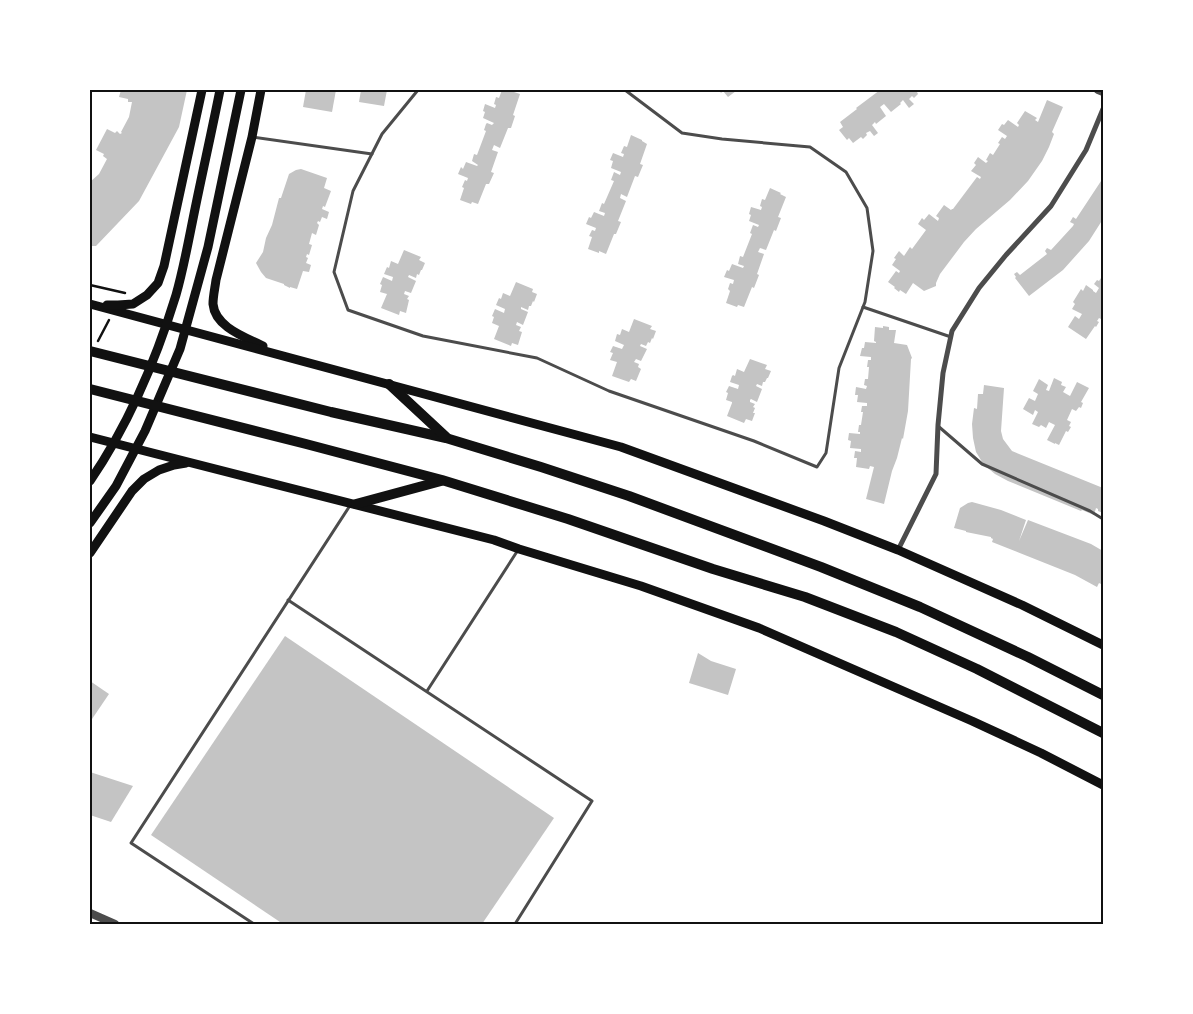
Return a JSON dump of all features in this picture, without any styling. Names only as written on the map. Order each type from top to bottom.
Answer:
[{"type":"highway","points":[[92,350],[331,412],[446,438],[629,496],[820,567],[920,607],[1103,695]]},
{"type":"highway","points":[[389,384],[446,438]]},
{"type":"highway","points":[[90,389],[442,480],[568,518],[713,569],[804,597],[896,632],[959,661],[1103,733]]},
{"type":"highway","points":[[353,504],[442,480]]},
{"type":"main road","points":[[90,304],[133,304],[147,295],[158,283],[164,266],[202,90]]},
{"type":"main road","points":[[90,481],[127,418],[142,387],[176,293],[220,90]]},
{"type":"main road","points":[[90,524],[116,486],[145,431],[180,350],[208,247],[241,90]]},
{"type":"main road","points":[[261,90],[252,137],[216,280],[213,304],[216,315],[222,323],[279,354]]},
{"type":"main road","points":[[90,304],[621,447],[898,550],[1022,605],[1103,645]]},
{"type":"main road","points":[[90,436],[494,540],[641,586],[759,628],[972,721],[1041,753],[1103,785]]},
{"type":"main road","points":[[90,553],[132,492],[144,479],[159,470],[191,462]]},
{"type":"street","points":[[1098,90],[1103,92]]},
{"type":"street","points":[[898,550],[936,474],[943,373],[952,331],[979,288],[1006,254],[1051,206],[1086,150],[1103,108]]},
{"type":"street","points":[[90,913],[115,924]]},
{"type":"lane","points":[[418,90],[382,134],[352,191],[334,272],[348,310],[423,336],[537,358],[609,391],[754,442],[816,467],[826,453],[839,368],[863,307],[873,251],[867,208],[846,172],[810,147],[722,139],[682,133],[626,90]]},
{"type":"lane","points":[[252,137],[372,154]]},
{"type":"lane","points":[[863,307],[951,337]]},
{"type":"lane","points":[[938,425],[982,464],[1090,511],[1103,519]]},
{"type":"lane","points":[[254,924],[131,843],[288,600],[353,504]]},
{"type":"lane","points":[[427,692],[519,549]]},
{"type":"lane","points":[[288,600],[592,801],[515,924]]},
{"type":"path","points":[[90,285],[127,294]]},
{"type":"path","points":[[92,350],[110,316]]},
{"type":"building","points":[[121,90],[187,90],[179,127],[139,201],[96,246],[90,246],[90,182],[99,174],[107,159],[103,156],[104,154],[96,150],[107,129],[115,133],[117,131],[120,134],[122,133],[129,117],[132,102],[119,97]]},
{"type":"building","points":[[306,90],[336,90],[332,112],[303,107]]},
{"type":"building","points":[[361,90],[387,90],[384,106],[359,102]]},
{"type":"building","points":[[502,90],[515,90],[514,92],[520,94],[513,115],[515,116],[500,148],[494,145],[492,150],[498,152],[491,172],[494,173],[489,184],[486,184],[478,204],[472,202],[471,204],[460,200],[464,188],[462,187],[468,178],[458,174],[466,162],[478,165],[472,161],[474,154],[477,155],[486,131],[484,130],[486,124],[492,125],[494,123],[483,118],[485,104],[495,108],[496,97],[499,98]]},
{"type":"building","points":[[719,90],[740,90],[728,97],[723,91],[721,93]]},
{"type":"building","points":[[880,90],[920,90],[914,98],[912,96],[909,99],[914,104],[909,108],[903,100],[891,112],[884,104],[880,107],[886,116],[872,125],[878,133],[874,136],[870,131],[866,133],[867,135],[863,139],[861,137],[853,143],[849,138],[847,140],[839,130],[843,127],[840,122]]},
{"type":"building","points":[[1047,100],[1063,107],[1052,132],[1054,134],[1049,147],[1028,181],[964,242],[940,274],[936,286],[924,291],[913,283],[906,294],[900,290],[899,292],[888,282],[896,271],[899,273],[900,271],[892,265],[896,259],[894,258],[899,251],[904,256],[910,247],[912,249],[926,230],[918,224],[922,218],[924,220],[929,214],[938,221],[939,218],[936,216],[944,205],[951,210],[953,209],[977,177],[980,179],[981,177],[971,171],[976,165],[974,163],[978,157],[986,163],[990,153],[993,155],[1000,144],[998,143],[1002,137],[1005,139],[1007,136],[998,130],[1002,124],[1004,125],[1008,120],[1018,127],[1017,123],[1025,111],[1037,118],[1035,120],[1038,122]]},
{"type":"building","points":[[631,135],[647,144],[640,164],[643,165],[638,177],[635,176],[627,197],[621,194],[620,198],[626,201],[618,221],[621,222],[606,254],[599,251],[599,253],[588,249],[592,237],[589,236],[592,230],[595,231],[596,228],[586,224],[594,212],[604,216],[605,213],[599,211],[602,203],[604,204],[614,181],[611,180],[614,172],[620,175],[621,172],[611,168],[613,161],[610,160],[613,153],[623,157],[624,154],[621,153],[624,146],[627,147]]},
{"type":"building","points":[[301,169],[327,178],[324,188],[331,191],[325,207],[323,206],[322,209],[329,212],[327,219],[322,217],[320,222],[318,221],[319,225],[316,235],[312,233],[309,244],[312,245],[309,255],[307,254],[306,257],[308,258],[306,263],[311,265],[309,272],[303,271],[297,289],[266,278],[256,263],[263,252],[279,198],[281,198],[289,174]]},
{"type":"building","points":[[1103,178],[1103,219],[1089,241],[1063,270],[1029,296],[1014,274],[1017,272],[1020,275],[1047,254],[1045,251],[1047,248],[1051,250],[1073,226],[1074,224],[1070,222],[1073,217],[1076,219]]},
{"type":"building","points":[[770,188],[786,197],[778,217],[781,218],[766,250],[760,248],[758,252],[764,254],[754,288],[752,287],[744,307],[738,305],[737,307],[726,303],[730,291],[728,289],[730,283],[733,284],[734,280],[724,277],[732,264],[743,268],[744,266],[738,264],[740,256],[743,257],[752,234],[750,233],[753,225],[758,227],[759,225],[749,221],[751,207],[761,210],[762,199],[765,200]]},
{"type":"building","points":[[404,250],[421,257],[419,260],[425,263],[416,278],[409,275],[408,277],[416,281],[411,293],[405,291],[404,294],[409,296],[406,313],[400,311],[399,315],[381,308],[387,294],[380,292],[382,285],[380,284],[383,277],[392,281],[393,277],[384,274],[387,267],[389,268],[391,261],[398,264]]},
{"type":"building","points":[[1103,275],[1103,316],[1101,319],[1099,318],[1096,327],[1086,339],[1068,327],[1075,316],[1079,319],[1082,314],[1072,309],[1075,304],[1073,302],[1081,289],[1083,291],[1086,285],[1096,293],[1099,288],[1094,284]]},
{"type":"building","points":[[516,282],[533,289],[532,292],[537,294],[528,310],[521,307],[521,309],[528,312],[523,325],[517,322],[516,325],[521,327],[519,331],[522,332],[518,345],[512,343],[511,346],[494,339],[499,326],[492,323],[494,317],[492,316],[495,309],[504,313],[505,309],[496,305],[503,293],[510,296]]},
{"type":"building","points":[[634,319],[652,326],[650,329],[656,331],[650,343],[648,342],[646,346],[641,344],[640,346],[647,349],[641,361],[636,359],[634,362],[639,364],[638,367],[641,369],[636,381],[631,379],[629,382],[612,376],[617,362],[610,360],[613,353],[610,352],[613,346],[622,349],[624,345],[615,341],[617,334],[620,335],[622,329],[629,332]]},
{"type":"building","points":[[883,326],[889,327],[889,330],[896,330],[894,343],[907,345],[912,358],[908,411],[903,439],[892,471],[884,504],[866,499],[874,467],[870,466],[869,469],[856,467],[857,458],[854,458],[855,451],[861,452],[861,449],[850,448],[851,441],[848,440],[849,433],[860,434],[858,432],[863,412],[861,412],[862,406],[867,406],[867,403],[857,402],[858,395],[855,395],[856,387],[866,389],[867,386],[864,385],[865,379],[868,379],[868,360],[871,360],[871,357],[860,356],[862,348],[864,348],[865,342],[876,343],[874,341],[875,327],[883,328]]},
{"type":"building","points":[[750,359],[767,365],[765,369],[771,371],[762,386],[757,384],[756,386],[762,389],[757,402],[750,400],[750,402],[755,404],[753,413],[755,413],[752,421],[746,419],[744,423],[727,416],[732,402],[726,400],[728,393],[726,392],[729,386],[738,389],[739,385],[730,382],[732,376],[735,376],[737,369],[744,372]]},
{"type":"building","points":[[1054,378],[1062,382],[1061,385],[1066,387],[1063,392],[1070,396],[1077,382],[1089,388],[1081,402],[1083,403],[1081,408],[1079,407],[1076,411],[1072,409],[1067,420],[1071,422],[1069,426],[1071,427],[1068,432],[1066,431],[1059,445],[1047,440],[1055,425],[1049,422],[1046,428],[1041,425],[1039,427],[1032,424],[1038,412],[1035,410],[1033,415],[1023,409],[1029,398],[1035,401],[1038,394],[1033,391],[1039,379],[1048,385],[1046,390],[1049,391]]},
{"type":"building","points":[[984,385],[1004,388],[1001,431],[1003,439],[1012,451],[1103,488],[1103,513],[1096,508],[1094,515],[1081,511],[1008,481],[984,465],[976,452],[972,424],[974,408],[977,409],[978,394],[983,394]]},
{"type":"building","points":[[972,502],[1001,510],[1026,520],[1019,541],[1028,520],[1091,544],[1103,551],[1103,585],[1099,583],[1097,587],[1075,575],[992,542],[993,539],[991,537],[954,528],[960,508]]},
{"type":"building","points":[[285,636],[554,818],[482,924],[283,924],[151,835]]},
{"type":"building","points":[[698,653],[711,661],[736,669],[728,695],[689,683]]},
{"type":"building","points":[[90,681],[109,694],[90,722]]},
{"type":"building","points":[[90,772],[133,786],[111,822],[90,815]]}]
